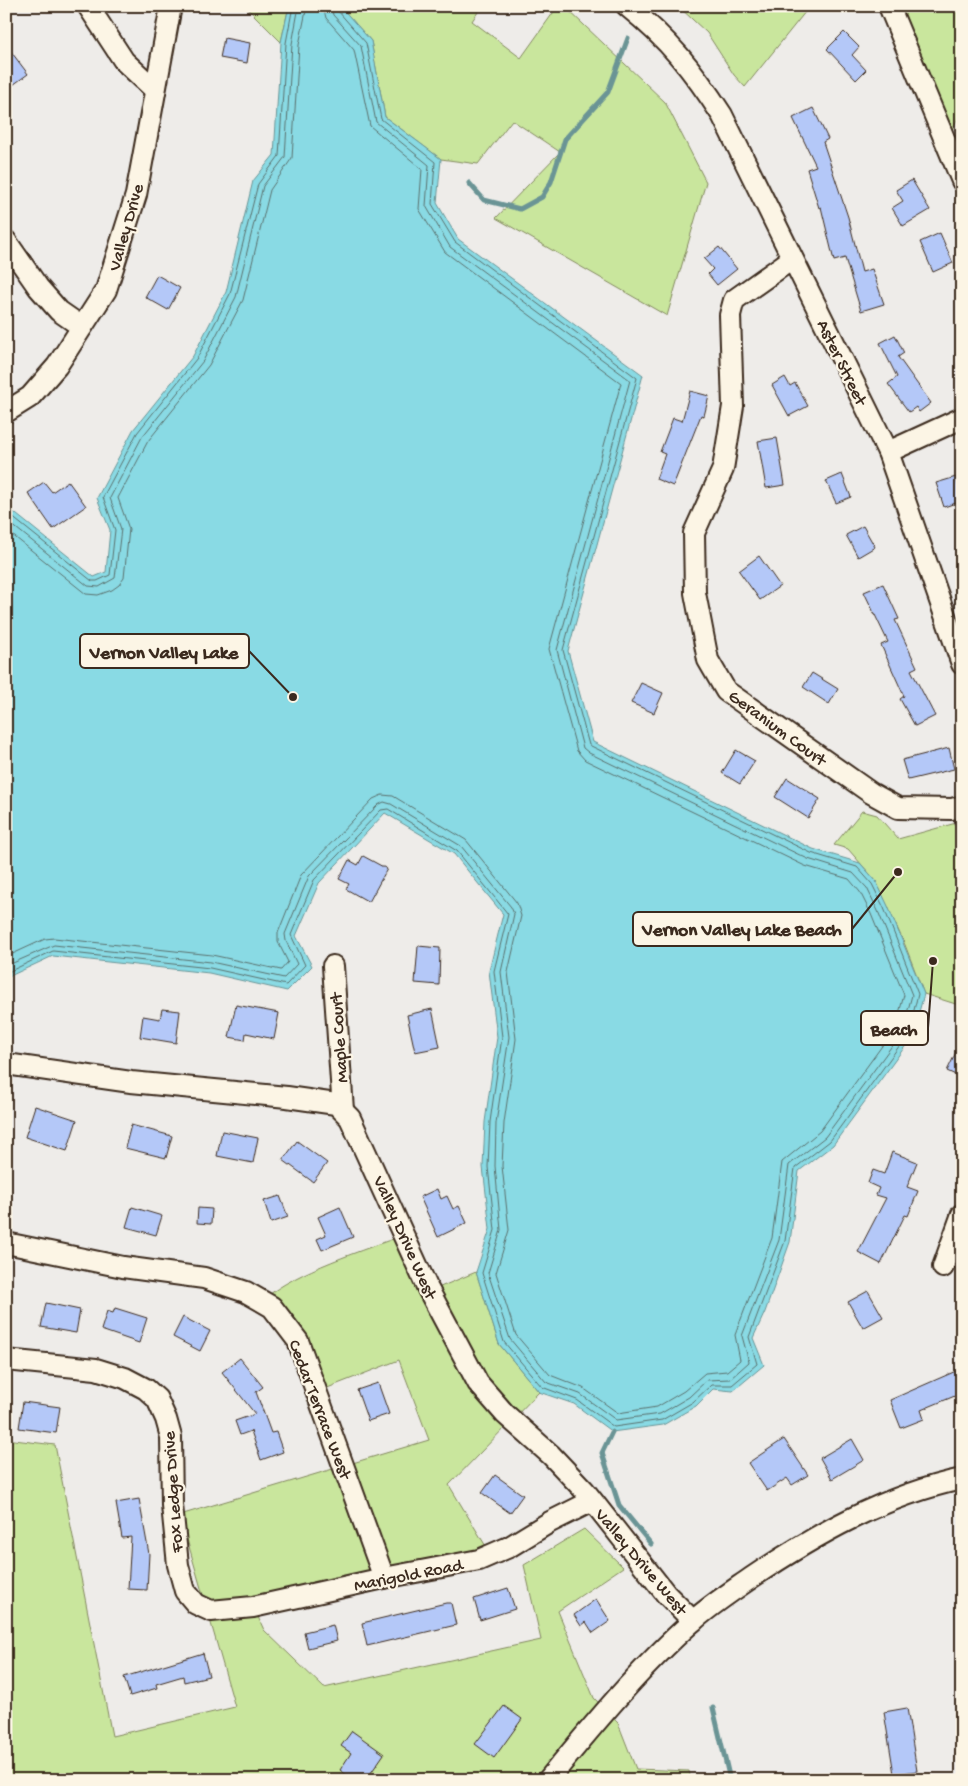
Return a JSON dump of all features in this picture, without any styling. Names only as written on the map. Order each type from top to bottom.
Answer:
[{"type":"street","points":[[88,6],[124,61],[155,90]]},
{"type":"street","name":"Valley Drive","points":[[6,412],[30,397],[57,366],[106,290],[118,258],[136,194],[172,6]]},
{"type":"street","name":"Aster Street","points":[[628,6],[659,32],[695,73],[722,115],[888,452],[962,664]]},
{"type":"street","points":[[889,6],[962,181]]},
{"type":"street","points":[[6,241],[38,286],[59,310],[82,327]]},
{"type":"street","name":"Geranium Court","points":[[792,258],[734,300],[732,308],[733,406],[723,469],[694,533],[695,593],[708,660],[726,691],[871,793],[898,808],[952,809],[962,806]]},
{"type":"street","points":[[888,452],[962,418]]},
{"type":"street","name":"Maple Court","points":[[333,966],[342,1110]]},
{"type":"street","points":[[6,1064],[131,1082],[287,1097],[336,1104],[342,1110]]},
{"type":"street","name":"Valley Drive West","points":[[342,1110],[350,1118],[428,1289],[478,1383],[505,1414],[550,1455],[592,1501],[666,1594],[693,1621]]},
{"type":"street","points":[[943,1267],[962,1214]]},
{"type":"street","name":"Cedar Terrace West","points":[[6,1243],[124,1267],[204,1278],[246,1292],[272,1307],[298,1341],[384,1578]]},
{"type":"street","name":"Fox Ledge Drive","points":[[6,1360],[96,1369],[125,1378],[146,1389],[157,1398],[171,1437],[172,1505],[178,1565],[185,1591],[196,1604],[212,1610]]},
{"type":"street","points":[[548,1780],[626,1690],[693,1621],[772,1564],[835,1527],[869,1510],[908,1495],[962,1479]]},
{"type":"street","name":"Marigold Road","points":[[212,1610],[253,1607],[384,1578],[479,1560],[509,1547],[550,1522],[592,1501]]},
{"type":"green space","points":[[245,6],[289,6],[281,42]]},
{"type":"green space","points":[[340,6],[482,6],[472,21],[521,58],[558,6],[564,6],[665,102],[706,182],[667,316],[496,218],[560,152],[512,120],[478,164],[441,159],[385,117],[371,41]]},
{"type":"green space","points":[[678,6],[810,6],[745,87],[734,75],[707,33]]},
{"type":"green space","points":[[880,6],[962,6],[962,109],[946,143]]},
{"type":"green space","points":[[862,811],[877,815],[898,839],[956,823],[962,824],[962,1006],[924,994],[905,945],[876,881],[848,849],[834,845]]},
{"type":"green space","points":[[406,1234],[433,1290],[476,1272],[499,1344],[539,1392],[449,1485],[490,1553],[253,1606],[264,1630],[324,1688],[541,1640],[524,1565],[584,1529],[623,1567],[558,1611],[594,1698],[618,1723],[636,1769],[689,1771],[691,1780],[6,1780],[6,1439],[55,1445],[112,1736],[235,1707],[180,1515],[429,1440],[399,1360],[312,1394],[264,1299],[277,1289],[312,1270]]},
{"type":"water","points":[[289,6],[340,6],[371,41],[385,117],[441,159],[437,203],[458,239],[643,375],[568,651],[593,742],[813,849],[860,863],[876,881],[924,994],[912,1037],[833,1145],[799,1171],[790,1242],[765,1312],[753,1338],[764,1365],[733,1391],[713,1389],[696,1406],[663,1425],[612,1432],[574,1404],[539,1392],[499,1344],[476,1272],[490,1229],[483,1167],[485,1122],[497,1037],[489,971],[503,914],[454,854],[385,813],[319,883],[296,936],[312,966],[287,991],[209,973],[53,956],[10,976],[6,982],[6,506],[94,577],[106,572],[110,530],[97,498],[133,430],[193,356],[226,292],[253,181],[274,155],[281,42]]},
{"type":"building","points":[[844,32],[859,47],[852,55],[866,70],[856,80],[827,49]]},
{"type":"building","points":[[224,38],[250,43],[247,63],[220,58]]},
{"type":"building","points":[[6,45],[28,74],[6,90]]},
{"type":"building","points":[[813,108],[828,139],[823,142],[848,217],[862,272],[872,269],[884,304],[861,311],[845,258],[834,261],[821,207],[819,208],[807,169],[816,166],[793,118]]},
{"type":"building","points":[[912,180],[930,210],[903,226],[892,208],[903,201],[896,190]]},
{"type":"building","points":[[940,233],[953,263],[933,272],[920,242]]},
{"type":"building","points":[[719,247],[737,269],[717,285],[708,274],[713,269],[704,259]]},
{"type":"building","points":[[157,275],[180,288],[168,310],[145,297]]},
{"type":"building","points":[[895,335],[904,353],[898,357],[931,403],[919,412],[916,407],[909,412],[888,384],[897,377],[880,343]]},
{"type":"building","points":[[785,377],[790,386],[795,383],[808,406],[789,416],[772,385]]},
{"type":"building","points":[[690,391],[709,396],[704,416],[701,415],[673,486],[656,479],[665,454],[660,452],[673,418],[682,421]]},
{"type":"building","points":[[777,438],[785,485],[766,488],[758,441]]},
{"type":"building","points":[[842,474],[851,497],[836,503],[826,481]]},
{"type":"building","points":[[956,477],[962,501],[944,507],[936,483]]},
{"type":"building","points":[[68,481],[86,506],[53,529],[28,493],[44,482],[52,492]]},
{"type":"building","points":[[863,526],[875,547],[858,557],[846,535]]},
{"type":"building","points":[[759,556],[780,586],[760,600],[739,571]]},
{"type":"building","points":[[883,584],[899,619],[895,620],[917,667],[911,670],[935,716],[915,726],[900,699],[904,696],[881,645],[888,642],[864,592]]},
{"type":"building","points":[[812,673],[838,689],[829,704],[803,687]]},
{"type":"building","points":[[641,683],[663,693],[654,713],[631,703]]},
{"type":"building","points":[[949,748],[954,769],[908,780],[902,760]]},
{"type":"building","points":[[736,750],[755,761],[740,784],[722,773]]},
{"type":"building","points":[[787,778],[820,799],[808,818],[775,797]]},
{"type":"building","points":[[363,856],[387,869],[369,902],[346,889],[349,884],[339,879],[349,860],[358,865]]},
{"type":"building","points":[[418,946],[440,948],[439,985],[415,983]]},
{"type":"building","points":[[236,1005],[279,1013],[274,1039],[246,1033],[245,1040],[229,1037]]},
{"type":"building","points":[[162,1009],[180,1011],[176,1043],[140,1037],[143,1016],[160,1019]]},
{"type":"building","points":[[432,1009],[440,1047],[415,1052],[407,1015]]},
{"type":"building","points":[[962,1040],[962,1078],[947,1071]]},
{"type":"building","points":[[35,1106],[77,1120],[67,1151],[25,1137]]},
{"type":"building","points":[[131,1125],[172,1136],[166,1158],[125,1148]]},
{"type":"building","points":[[222,1131],[258,1138],[253,1163],[217,1156]]},
{"type":"building","points":[[297,1141],[327,1163],[313,1182],[283,1160]]},
{"type":"building","points":[[892,1152],[917,1162],[907,1187],[918,1191],[908,1216],[905,1215],[881,1264],[858,1252],[886,1198],[876,1195],[879,1188],[868,1183],[873,1170],[884,1174]]},
{"type":"building","points":[[437,1189],[441,1199],[447,1196],[453,1209],[459,1206],[467,1223],[438,1237],[420,1197]]},
{"type":"building","points":[[280,1196],[288,1217],[271,1223],[264,1201]]},
{"type":"building","points":[[132,1207],[162,1216],[156,1235],[126,1227]]},
{"type":"building","points":[[340,1207],[353,1237],[322,1250],[317,1239],[326,1235],[318,1217]]},
{"type":"building","points":[[198,1208],[212,1209],[211,1224],[197,1223]]},
{"type":"building","points":[[868,1291],[883,1317],[863,1328],[848,1302]]},
{"type":"building","points":[[46,1303],[80,1310],[76,1333],[41,1327]]},
{"type":"building","points":[[115,1308],[147,1318],[139,1343],[101,1330],[107,1311],[113,1313]]},
{"type":"building","points":[[183,1317],[210,1331],[200,1351],[173,1337]]},
{"type":"building","points":[[240,1358],[263,1387],[256,1392],[271,1433],[276,1432],[283,1452],[261,1460],[251,1431],[240,1435],[235,1421],[255,1414],[222,1372]]},
{"type":"building","points":[[956,1371],[962,1384],[962,1393],[921,1410],[924,1419],[901,1428],[890,1400]]},
{"type":"building","points":[[378,1383],[389,1414],[368,1421],[357,1390]]},
{"type":"building","points":[[23,1402],[60,1407],[56,1433],[19,1428]]},
{"type":"building","points":[[784,1439],[808,1475],[792,1485],[787,1478],[767,1491],[748,1463]]},
{"type":"building","points":[[852,1439],[864,1460],[832,1479],[820,1458]]},
{"type":"building","points":[[495,1475],[523,1495],[510,1513],[482,1493]]},
{"type":"building","points":[[139,1499],[149,1554],[147,1590],[128,1589],[131,1537],[122,1538],[116,1503]]},
{"type":"building","points":[[508,1588],[515,1609],[480,1620],[474,1599]]},
{"type":"building","points":[[596,1599],[610,1621],[593,1633],[586,1622],[581,1626],[574,1615]]},
{"type":"building","points":[[451,1603],[456,1625],[367,1646],[362,1623]]},
{"type":"building","points":[[333,1625],[337,1641],[308,1648],[304,1632]]},
{"type":"building","points":[[203,1653],[209,1676],[184,1682],[183,1676],[156,1684],[157,1688],[130,1696],[124,1677]]},
{"type":"building","points":[[504,1706],[522,1719],[494,1758],[475,1744]]},
{"type":"building","points":[[907,1708],[917,1771],[894,1774],[884,1712]]},
{"type":"building","points":[[352,1731],[384,1754],[366,1780],[353,1780],[340,1770],[351,1753],[341,1746]]},
{"type":"waterway","points":[[469,183],[484,200],[520,209],[542,197],[551,182],[565,139],[608,92],[628,38]]},
{"type":"waterway","points":[[612,1432],[602,1453],[619,1505],[651,1544]]},
{"type":"waterway","points":[[713,1708],[730,1780]]},
{"type":"place","name":"Vernon Valley Lake","points":[[293,697]]},
{"type":"place","name":"Vernon Valley Lake Beach","points":[[898,872]]},
{"type":"place","name":"Beach","points":[[933,961]]}]
